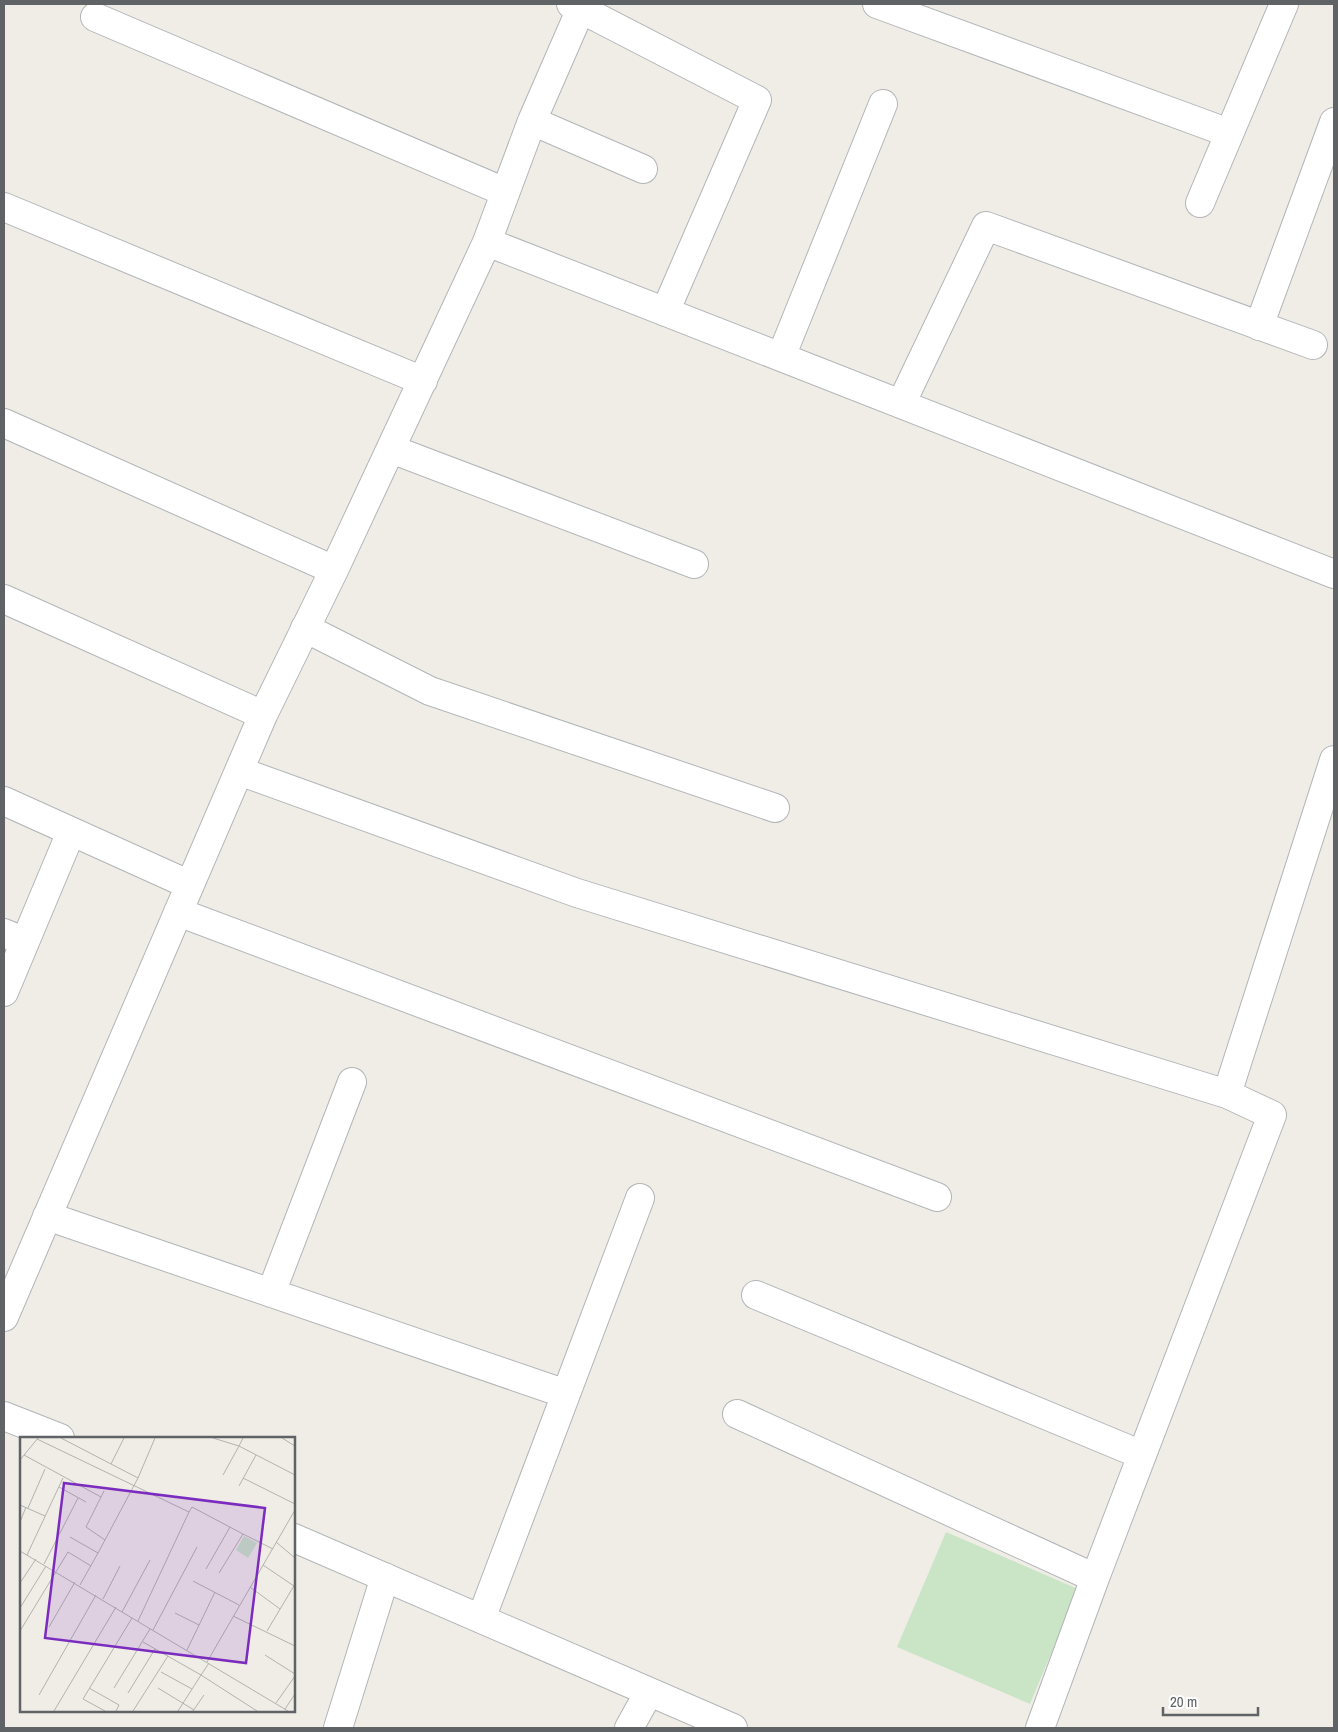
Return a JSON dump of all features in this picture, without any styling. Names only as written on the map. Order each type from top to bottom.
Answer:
[{"type":"street","points":[[877,4],[1229,133]]},
{"type":"street","points":[[1200,203],[1284,4]]},
{"type":"street","points":[[4,1317],[263,714],[334,570],[487,242],[578,5],[757,100],[664,312]]},
{"type":"street","points":[[95,17],[505,192]]},
{"type":"street","points":[[781,357],[883,104]]},
{"type":"street","points":[[532,121],[643,169]]},
{"type":"street","points":[[1259,326],[1334,122]]},
{"type":"street","points":[[4,207],[423,381]]},
{"type":"street","points":[[901,404],[986,226],[1313,345]]},
{"type":"street","points":[[487,242],[1334,574]]},
{"type":"street","points":[[4,423],[334,570]]},
{"type":"street","points":[[391,449],[694,564]]},
{"type":"street","points":[[4,600],[263,714]]},
{"type":"street","points":[[305,628],[430,691],[774,808]]},
{"type":"street","points":[[1227,1094],[1334,760]]},
{"type":"street","points":[[239,771],[577,893],[1227,1094],[1272,1115],[1095,1578],[1040,1728]]},
{"type":"street","points":[[4,801],[190,885]]},
{"type":"street","points":[[4,992],[14,937],[71,832]]},
{"type":"street","points":[[178,912],[937,1197]]},
{"type":"street","points":[[271,1293],[352,1082]]},
{"type":"street","points":[[481,1619],[640,1198]]},
{"type":"street","points":[[47,1216],[566,1394]]},
{"type":"street","points":[[756,1295],[1142,1456]]},
{"type":"street","points":[[736,1414],[1095,1578]]},
{"type":"street","points":[[4,1416],[57,1437]]},
{"type":"street","points":[[295,1538],[733,1728]]},
{"type":"street","points":[[338,1728],[385,1577]]},
{"type":"street","points":[[629,1728],[649,1692]]},
{"type":"green space","points":[[946,1532],[1078,1589],[1030,1704],[897,1647]]}]
